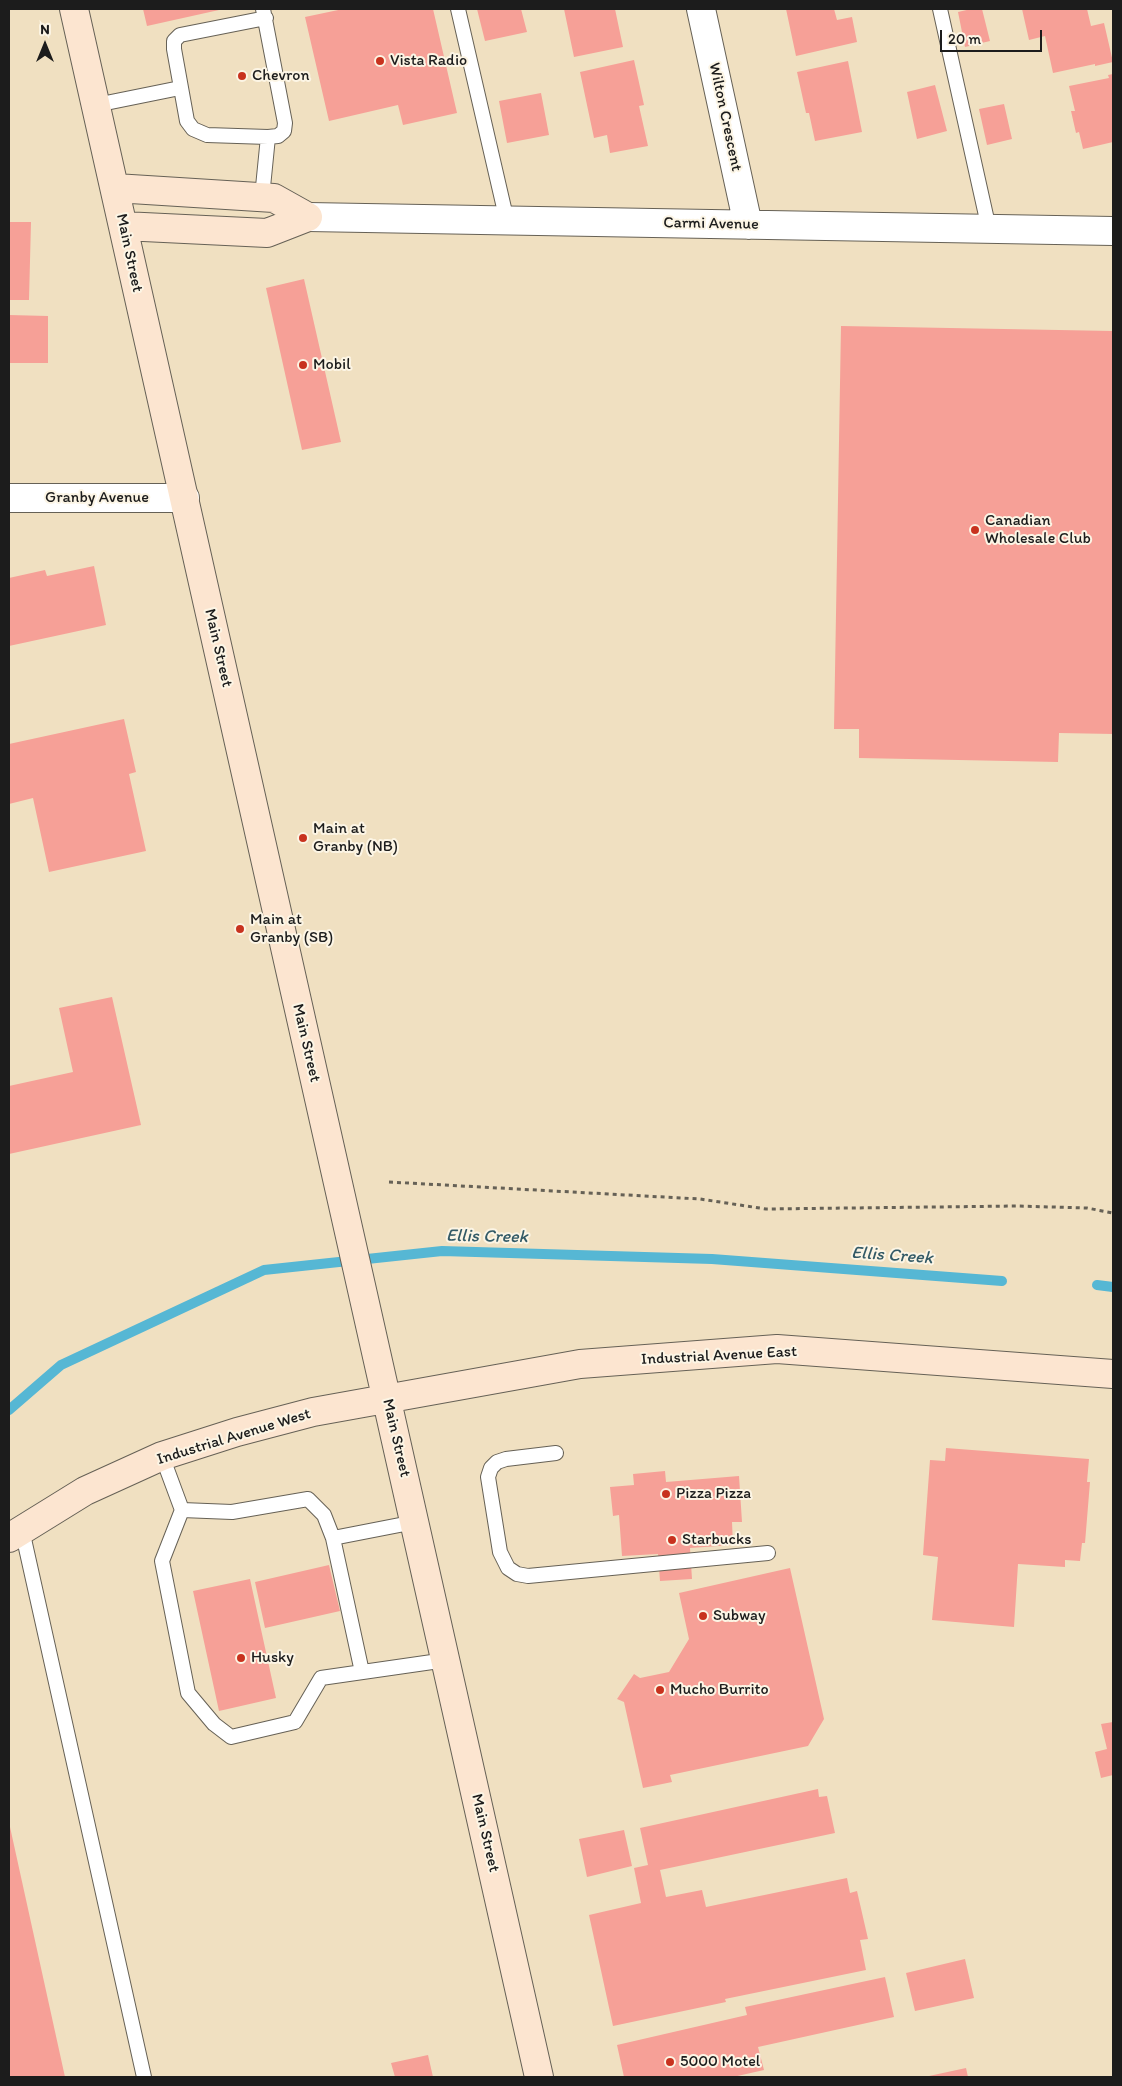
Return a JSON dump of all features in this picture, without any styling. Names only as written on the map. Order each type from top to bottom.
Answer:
[{"type":"main road","name":"Main Street","points":[[74,9],[539,2077]]},
{"type":"main road","points":[[115,188],[274,198],[308,217]]},
{"type":"main road","points":[[122,226],[267,233],[308,217]]},
{"type":"main road","name":"Industrial Avenue East","points":[[387,1399],[580,1364],[777,1350],[1113,1374]]},
{"type":"main road","name":"Industrial Avenue West","points":[[15,1534],[84,1491],[162,1456],[236,1432],[313,1412],[387,1399]]},
{"type":"street","name":"Wilton Crescent","points":[[701,9],[748,225]]},
{"type":"street","name":"Carmi Avenue","points":[[308,217],[1113,232]]},
{"type":"street","name":"Granby Avenue","points":[[9,498],[185,498]]},
{"type":"lane","points":[[458,9],[507,221]]},
{"type":"lane","points":[[940,9],[989,229]]},
{"type":"lane","points":[[264,13],[285,123],[284,130],[278,136],[268,137],[208,134],[193,129],[187,121],[180,88],[174,41],[180,35],[264,13]]},
{"type":"lane","points":[[96,105],[180,88]]},
{"type":"lane","points":[[262,197],[268,137]]},
{"type":"lane","points":[[556,1453],[506,1459],[496,1462],[490,1468],[488,1477],[489,1488],[500,1552],[508,1568],[517,1574],[528,1576],[768,1553]]},
{"type":"lane","points":[[162,1456],[182,1510],[162,1561],[188,1693],[214,1724],[231,1737],[295,1722],[321,1678],[446,1660]]},
{"type":"lane","points":[[182,1510],[232,1512],[308,1499],[324,1515],[333,1538],[362,1672]]},
{"type":"lane","points":[[333,1538],[414,1522]]},
{"type":"lane","points":[[15,1534],[144,2077]]},
{"type":"path","points":[[389,1182],[700,1199],[766,1209],[1017,1206],[1087,1208],[1113,1213]]},
{"type":"building","points":[[143,9],[219,9],[219,10],[147,26]]},
{"type":"building","name":"Vista Radio","points":[[343,9],[433,9],[457,113],[403,125],[398,105],[329,121],[305,17]]},
{"type":"building","points":[[477,9],[521,9],[527,32],[485,41]]},
{"type":"building","points":[[564,9],[615,9],[623,47],[574,57]]},
{"type":"building","points":[[786,9],[834,9],[837,20],[852,17],[857,42],[796,56]]},
{"type":"building","points":[[982,9],[990,41],[965,47],[958,12]]},
{"type":"building","points":[[1022,9],[1087,9],[1091,26],[1104,23],[1113,62],[1053,73],[1045,36],[1029,40]]},
{"type":"building","points":[[634,60],[644,105],[639,106],[648,146],[610,153],[607,135],[594,138],[580,72]]},
{"type":"building","points":[[848,61],[862,132],[815,141],[809,113],[806,113],[797,72]]},
{"type":"building","points":[[1113,74],[1113,142],[1083,149],[1079,132],[1076,133],[1071,111],[1075,111],[1069,86],[1109,78],[1108,75]]},
{"type":"building","points":[[935,85],[947,131],[917,139],[907,92]]},
{"type":"building","points":[[541,93],[549,135],[507,143],[499,101]]},
{"type":"building","points":[[1004,104],[1012,139],[987,145],[979,109]]},
{"type":"building","points":[[9,222],[31,222],[29,300],[9,300]]},
{"type":"building","name":"Mobil","points":[[304,279],[341,442],[302,450],[266,288]]},
{"type":"building","points":[[9,315],[48,316],[48,363],[9,363]]},
{"type":"building","name":"Canadian Wholesale Club","points":[[841,326],[1113,331],[1113,734],[1059,733],[1058,762],[859,758],[859,729],[834,729]]},
{"type":"building","points":[[94,566],[106,625],[9,646],[9,578],[45,570],[47,576]]},
{"type":"building","points":[[124,719],[136,772],[129,774],[146,851],[49,872],[33,798],[9,804],[9,744]]},
{"type":"building","points":[[112,997],[141,1125],[9,1154],[9,1086],[73,1072],[59,1008]]},
{"type":"building","points":[[946,1448],[1089,1459],[1087,1482],[1090,1482],[1085,1543],[1082,1543],[1080,1561],[1065,1560],[1065,1567],[1018,1564],[1014,1627],[932,1620],[938,1557],[923,1555],[930,1460],[945,1461]]},
{"type":"building","points":[[665,1471],[666,1482],[739,1476],[742,1522],[732,1522],[733,1545],[690,1548],[692,1579],[660,1581],[658,1554],[622,1556],[619,1515],[613,1516],[610,1487],[634,1485],[633,1474]]},
{"type":"building","points":[[329,1565],[340,1611],[265,1628],[255,1582]]},
{"type":"building","points":[[790,1568],[824,1719],[808,1746],[670,1775],[672,1782],[643,1788],[624,1702],[617,1699],[634,1674],[640,1678],[669,1672],[689,1639],[679,1593]]},
{"type":"building","points":[[250,1579],[276,1698],[219,1711],[193,1591]]},
{"type":"building","points":[[1113,1722],[1113,1775],[1101,1778],[1095,1752],[1107,1749],[1101,1724]]},
{"type":"building","points":[[818,1789],[819,1797],[827,1796],[835,1833],[660,1870],[666,1897],[702,1890],[706,1907],[847,1878],[850,1893],[857,1891],[868,1939],[860,1940],[866,1970],[725,1999],[726,2002],[613,2026],[589,1915],[641,1903],[634,1868],[648,1865],[640,1828]]},
{"type":"building","points":[[10,1827],[65,2077],[9,2077]]},
{"type":"building","points":[[624,1830],[632,1866],[587,1877],[579,1839]]},
{"type":"building","points":[[965,1959],[974,1998],[915,2011],[906,1973]]},
{"type":"building","points":[[885,1977],[894,2017],[758,2047],[764,2070],[733,2077],[624,2077],[617,2045],[747,2015],[745,2007]]},
{"type":"building","points":[[428,2055],[433,2077],[395,2077],[391,2063]]},
{"type":"building","points":[[966,2068],[968,2077],[929,2077],[929,2076]]},
{"type":"waterway","name":"Ellis Creek","points":[[9,1410],[61,1365],[264,1270],[442,1251],[712,1259],[1002,1281]]},
{"type":"waterway","name":"Ellis Creek","points":[[1097,1285],[1113,1287]]},
{"type":"place","name":"Vista Radio","points":[[380,61]]},
{"type":"place","name":"Chevron","points":[[242,76]]},
{"type":"place","name":"Mobil","points":[[303,365]]},
{"type":"place","name":"Canadian Wholesale Club","points":[[975,530]]},
{"type":"place","name":"Main at Granby (NB)","points":[[303,838]]},
{"type":"place","name":"Main at Granby (SB)","points":[[240,929]]},
{"type":"place","name":"Pizza Pizza","points":[[666,1494]]},
{"type":"place","name":"Starbucks","points":[[672,1540]]},
{"type":"place","name":"Subway","points":[[703,1616]]},
{"type":"place","name":"Husky","points":[[241,1658]]},
{"type":"place","name":"Mucho Burrito","points":[[660,1690]]},
{"type":"place","name":"5000 Motel","points":[[670,2062]]}]
